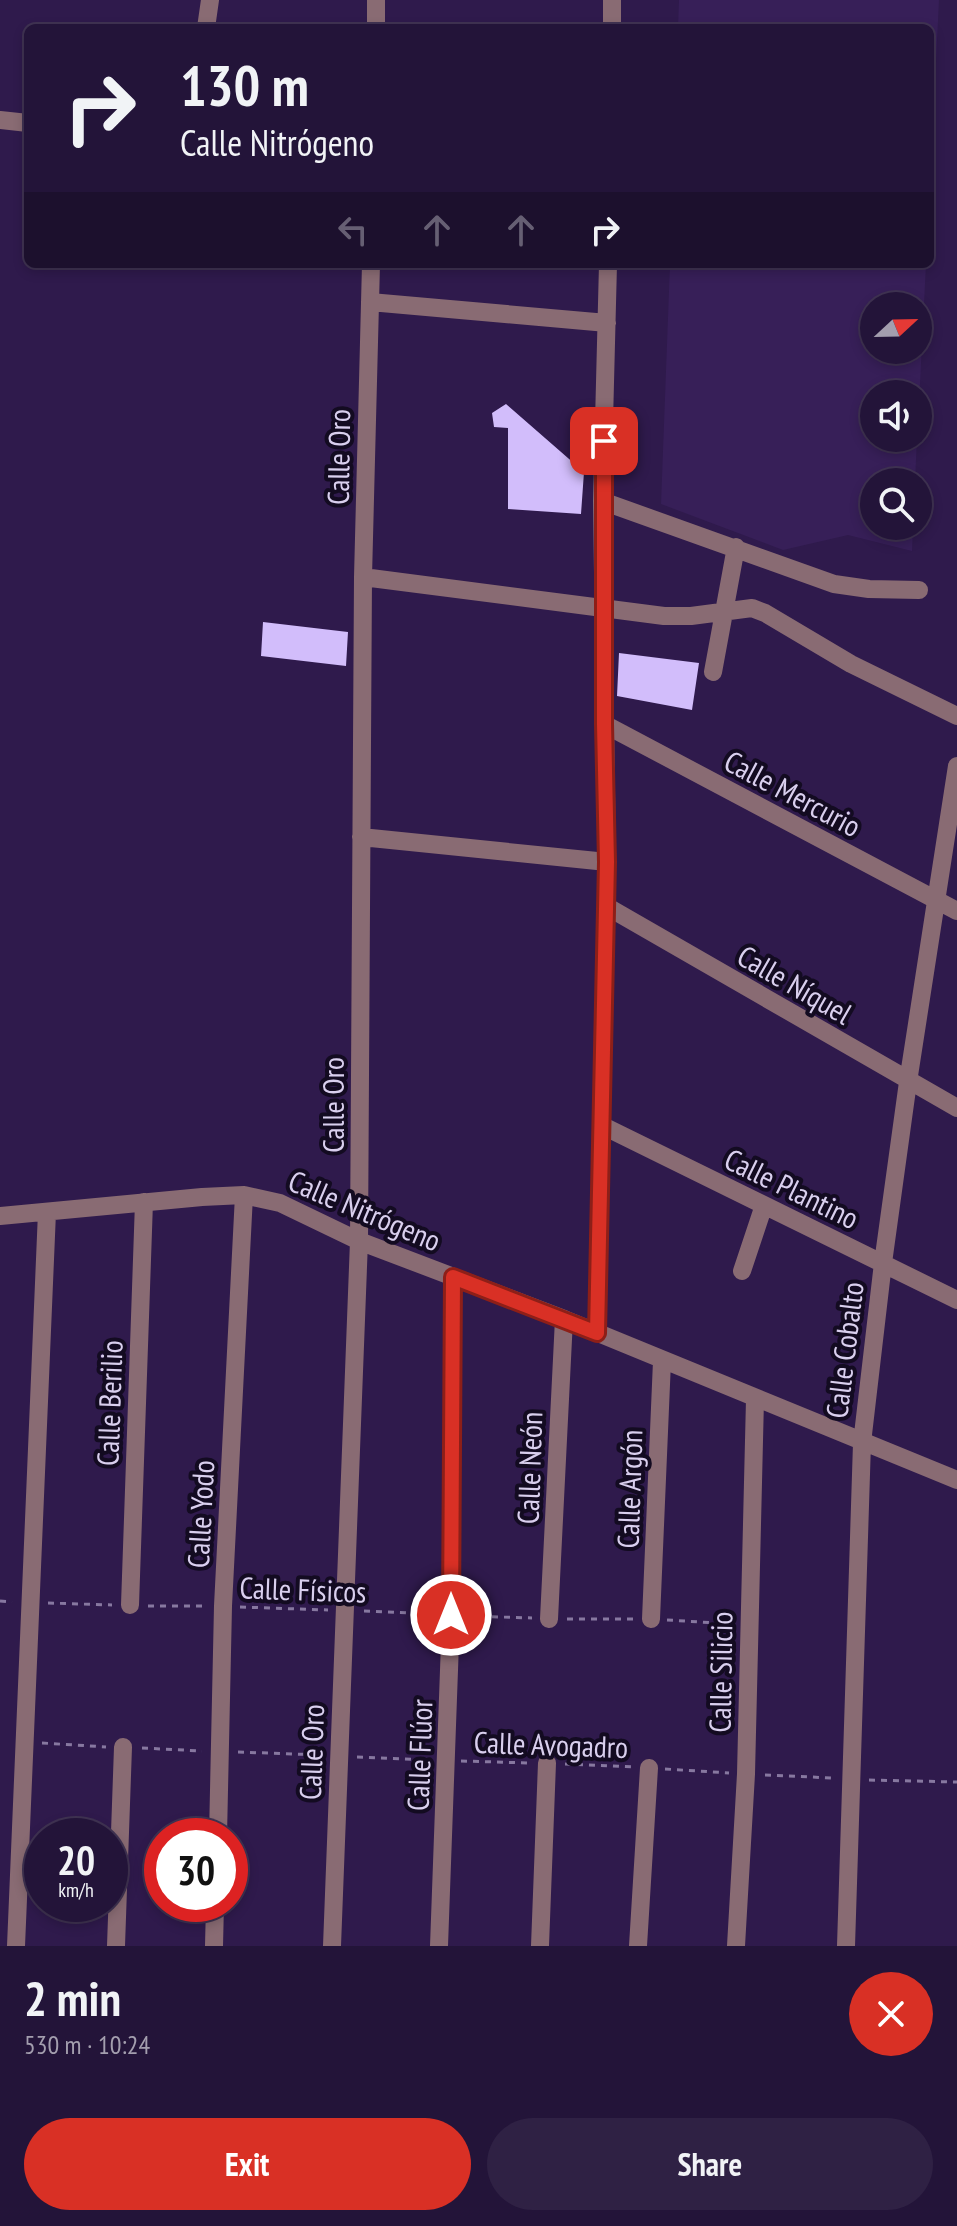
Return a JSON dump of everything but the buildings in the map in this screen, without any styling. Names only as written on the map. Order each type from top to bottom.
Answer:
[{"type":"street","points":[[207,24],[210,0]]},
{"type":"street","points":[[376,0],[376,24]]},
{"type":"street","points":[[612,0],[612,24]]},
{"type":"street","points":[[0,120],[24,123]]},
{"type":"street","name":"Calle Oro","points":[[332,1946],[359,1241],[363,577],[371,268]]},
{"type":"street","points":[[597,1333],[607,862],[602,501],[608,268]]},
{"type":"street","points":[[370,302],[607,323]]},
{"type":"street","points":[[602,501],[834,584],[869,589],[919,590]]},
{"type":"street","points":[[713,672],[736,547]]},
{"type":"street","points":[[363,577],[664,616],[691,616],[752,608],[851,664],[957,716]]},
{"type":"street","name":"Calle Mercurio","points":[[604,724],[957,911]]},
{"type":"street","name":"Calle Cobalto","points":[[846,1946],[862,1443],[908,1082],[957,766]]},
{"type":"street","points":[[361,837],[607,862]]},
{"type":"street","name":"Calle Níquel","points":[[606,906],[957,1108]]},
{"type":"street","name":"Calle Plantino","points":[[603,1126],[957,1300]]},
{"type":"street","name":"Calle Nitrógeno","points":[[0,1216],[244,1195],[280,1203],[359,1241],[564,1319],[957,1480]]},
{"type":"street","name":"Calle Yodo","points":[[219,1818],[223,1606],[244,1195]]},
{"type":"street","name":"Calle Berilio","points":[[130,1605],[144,1202]]},
{"type":"street","points":[[742,1271],[764,1205]]},
{"type":"street","points":[[16,1946],[47,1212]]},
{"type":"street","name":"Calle Flúor","points":[[439,1946],[451,1615],[453,1277]]},
{"type":"street","name":"Calle Neón","points":[[549,1619],[564,1319]]},
{"type":"street","name":"Calle Argón","points":[[651,1619],[662,1361]]},
{"type":"street","name":"Calle Silicio","points":[[736,1946],[746,1774],[755,1399]]},
{"type":"street","points":[[116,1946],[123,1747]]},
{"type":"street","points":[[540,1946],[547,1763]]},
{"type":"street","points":[[638,1946],[649,1768]]},
{"type":"street","points":[[214,1946],[215,1922]]},
{"type":"path","name":"Calle Físicos","points":[[0,1601],[549,1619],[651,1619],[748,1625]]},
{"type":"path","name":"Calle Avogadro","points":[[24,1742],[957,1782]]},
{"type":"shaded area","points":[[679,0],[939,0],[934,103],[934,24],[678,24]]},
{"type":"shaded area","points":[[670,268],[926,268],[925,292],[860,292],[860,364],[921,364],[920,380],[860,380],[860,452],[916,452],[916,468],[860,468],[860,538],[848,535],[783,550],[661,504]]},
{"type":"shaded area","points":[[868,540],[912,540],[912,551]]},
{"type":"route","points":[[451,1615],[453,1277],[597,1333],[607,862],[602,501],[604,441]]}]
